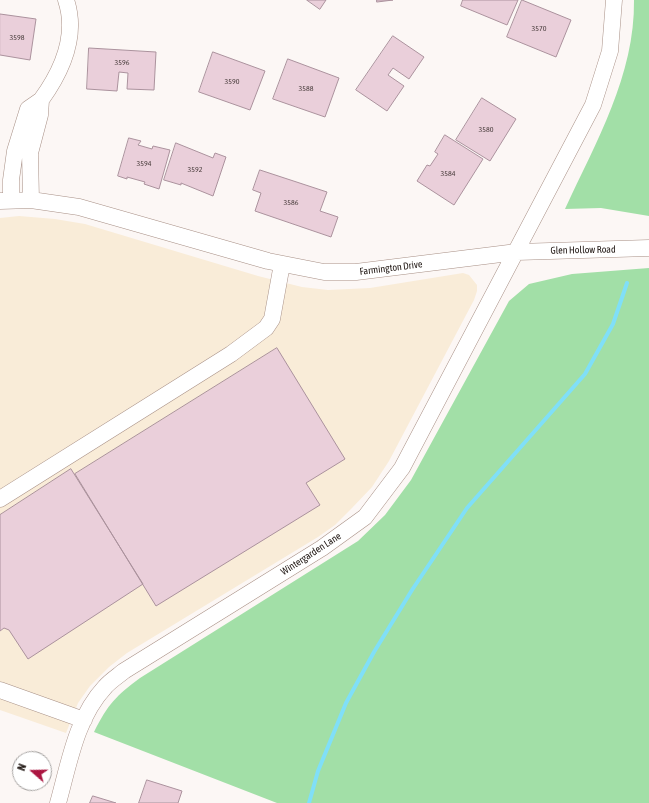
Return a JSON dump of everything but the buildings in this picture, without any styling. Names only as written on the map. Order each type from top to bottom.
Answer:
[{"type":"street","points":[[5,200],[11,180],[17,145],[28,109],[41,100],[49,88],[66,52],[70,39],[71,19],[66,0]]},
{"type":"street","points":[[517,252],[593,105],[610,51],[614,0]]},
{"type":"street","points":[[31,200],[30,153],[40,115],[41,100]]},
{"type":"street","name":"Farmington Drive","points":[[5,200],[31,200],[79,207],[282,264],[324,272],[356,272],[517,252]]},
{"type":"street","name":"Glen Hollow Road","points":[[517,252],[649,248]]},
{"type":"street","name":"Wintergarden Lane","points":[[58,803],[75,739],[84,720],[105,687],[124,671],[322,548],[365,517],[402,468],[517,252]]},
{"type":"street","points":[[0,499],[231,354],[266,328],[272,319],[282,264]]},
{"type":"street","points":[[0,690],[84,720]]},
{"type":"shaded area","points":[[19,216],[55,219],[85,224],[258,276],[302,287],[328,290],[370,288],[463,273],[469,275],[477,285],[474,300],[389,461],[372,487],[335,525],[318,537],[127,653],[109,667],[90,686],[78,703],[66,733],[0,710],[0,218]]},
{"type":"green space","points":[[634,0],[649,0],[649,216],[601,208],[565,209],[612,108],[621,81],[633,28]]},
{"type":"green space","points":[[649,268],[649,803],[277,803],[94,732],[113,701],[140,678],[358,541],[385,515],[411,480],[509,301],[529,284],[572,274]]},
{"type":"waterway","points":[[309,803],[318,771],[346,703],[374,652],[412,590],[467,508],[585,374],[613,324],[627,283]]}]
